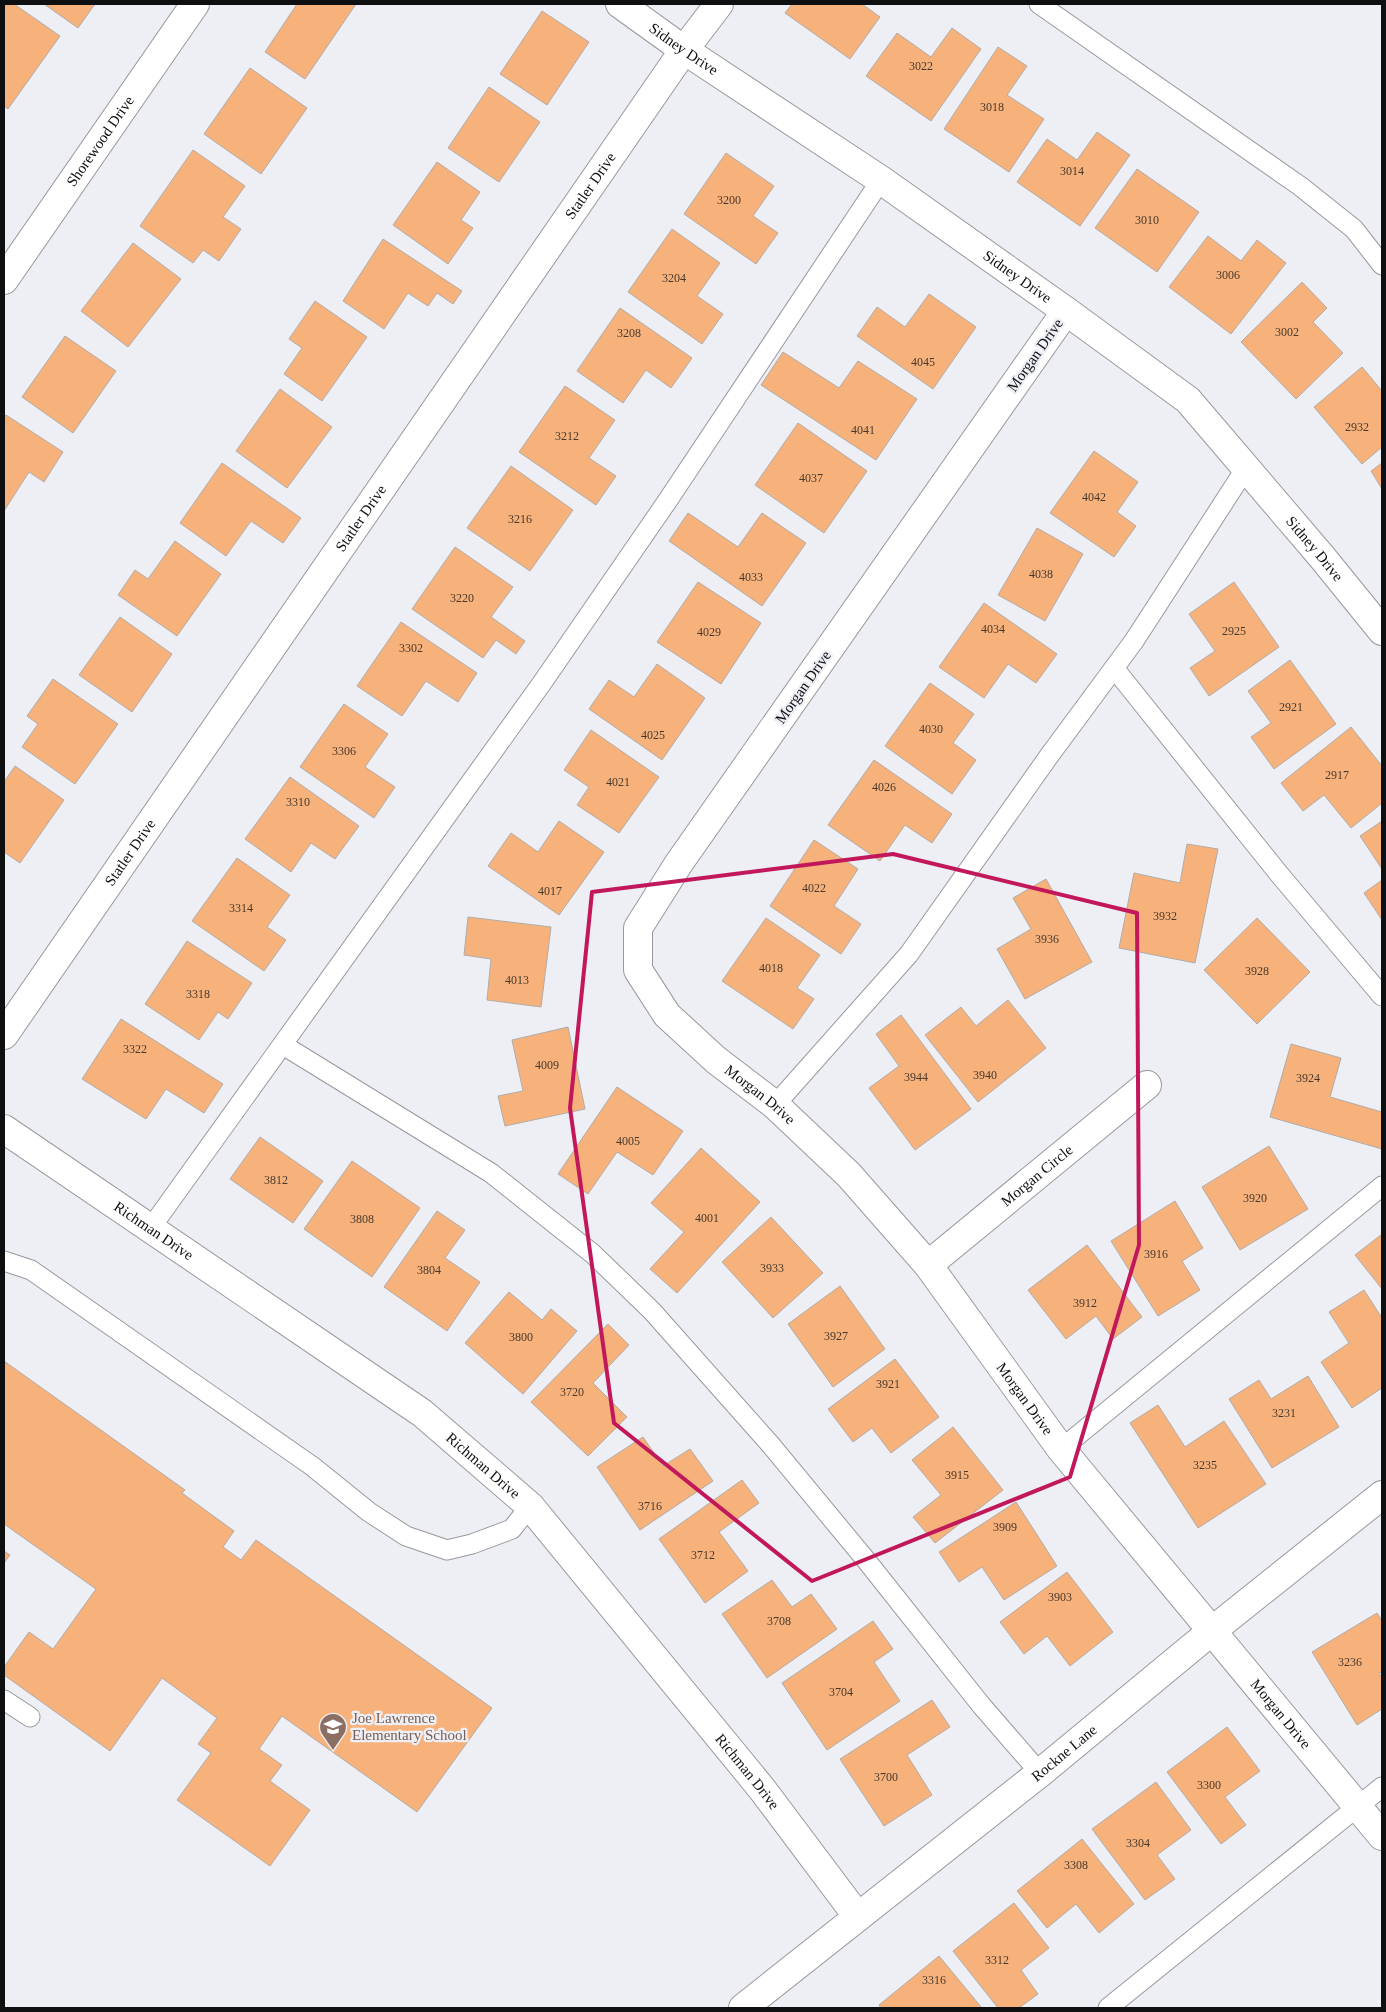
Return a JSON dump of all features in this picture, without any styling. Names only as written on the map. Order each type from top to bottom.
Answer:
[{"type":"street","name":"Shorewood Drive","points":[[4,280],[195,4]]},
{"type":"street","name":"Sidney Drive","points":[[620,4],[684,50],[881,180],[1188,400],[1382,632]]},
{"type":"street","name":"Statler Drive","points":[[4,1035],[684,50],[719,4]]},
{"type":"street","name":"Morgan Drive","points":[[1066,311],[685,855],[638,928],[638,970],[667,1015],[716,1060],[775,1105],[849,1176],[928,1265],[1062,1449],[1382,1836]]},
{"type":"street","name":"Morgan Circle","points":[[928,1265],[1148,1086]]},
{"type":"street","name":"Richman Drive","points":[[4,1129],[422,1413],[530,1506],[762,1789],[858,1917]]},
{"type":"street","name":"Rockne Lane","points":[[743,2008],[1040,1773],[1213,1630],[1382,1495]]},
{"type":"lane","points":[[1039,4],[1300,186],[1354,229],[1382,265]]},
{"type":"lane","points":[[150,1229],[542,684],[881,180]]},
{"type":"lane","points":[[775,1105],[909,954],[1134,641],[1246,468]]},
{"type":"lane","points":[[1114,668],[1279,874],[1382,996]]},
{"type":"lane","points":[[282,1045],[491,1174],[593,1254],[639,1298],[770,1444],[866,1560],[980,1705],[1040,1773]]},
{"type":"lane","points":[[1062,1449],[1382,1186]]},
{"type":"lane","points":[[4,1261],[31,1270],[312,1466],[369,1512],[406,1536],[447,1550],[472,1544],[512,1529],[530,1506]]},
{"type":"lane","points":[[4,1700],[30,1717]]},
{"type":"lane","points":[[1108,2008],[1382,1787]]},
{"type":"highlighted area","points":[[893,854],[1137,913],[1139,1245],[1070,1477],[812,1581],[614,1423],[570,1108],[592,892]]},
{"type":"building","points":[[4,4],[14,4],[60,36],[8,109],[4,106]]},
{"type":"building","points":[[44,4],[95,4],[78,28]]},
{"type":"building","points":[[297,4],[356,4],[305,79],[265,52]]},
{"type":"building","points":[[792,4],[862,4],[880,17],[850,59],[785,13]]},
{"type":"building","points":[[542,11],[589,42],[547,105],[500,74]]},
{"type":"building","points":[[952,28],[981,49],[931,121],[866,76],[897,33],[931,57]]},
{"type":"building","points":[[998,47],[1027,66],[1007,95],[1044,119],[1009,172],[944,129]]},
{"type":"building","points":[[250,68],[307,108],[261,174],[204,134]]},
{"type":"building","points":[[489,87],[540,122],[499,182],[448,148]]},
{"type":"building","points":[[1097,132],[1130,155],[1080,226],[1017,182],[1047,139],[1077,160]]},
{"type":"building","points":[[193,150],[245,186],[223,217],[241,229],[219,261],[203,250],[193,263],[140,226]]},
{"type":"building","points":[[726,153],[774,186],[753,216],[778,233],[756,264],[684,214]]},
{"type":"building","points":[[437,162],[480,192],[461,220],[473,228],[448,264],[393,225]]},
{"type":"building","points":[[1137,169],[1199,212],[1157,272],[1095,228]]},
{"type":"building","points":[[672,229],[720,263],[697,296],[723,314],[702,344],[628,292]]},
{"type":"building","points":[[1208,236],[1241,261],[1257,240],[1286,263],[1231,334],[1169,287]]},
{"type":"building","points":[[383,239],[462,291],[453,304],[437,293],[428,306],[408,293],[384,329],[343,301]]},
{"type":"building","points":[[133,243],[181,279],[128,347],[81,311]]},
{"type":"building","points":[[1302,282],[1327,308],[1313,322],[1343,353],[1296,399],[1241,342]]},
{"type":"building","points":[[929,294],[976,327],[933,389],[857,336],[877,307],[905,327]]},
{"type":"building","points":[[315,301],[367,337],[322,401],[284,374],[302,348],[289,339]]},
{"type":"building","points":[[620,308],[692,358],[671,388],[646,370],[623,403],[577,371]]},
{"type":"building","points":[[65,336],[116,371],[73,433],[22,397]]},
{"type":"building","points":[[783,352],[839,388],[858,361],[917,399],[876,460],[761,385]]},
{"type":"building","points":[[1362,367],[1382,391],[1382,447],[1362,464],[1314,407]]},
{"type":"building","points":[[565,386],[615,420],[589,458],[616,476],[596,505],[519,452]]},
{"type":"building","points":[[280,389],[332,427],[287,488],[236,451]]},
{"type":"building","points":[[6,415],[63,452],[44,482],[29,472],[4,511],[4,418]]},
{"type":"building","points":[[798,423],[867,471],[824,533],[755,485]]},
{"type":"building","points":[[1094,451],[1138,482],[1117,512],[1136,526],[1114,557],[1050,513]]},
{"type":"building","points":[[222,463],[301,518],[283,543],[251,521],[226,556],[180,523]]},
{"type":"building","points":[[1382,463],[1382,489],[1371,471]]},
{"type":"building","points":[[511,466],[573,510],[530,571],[467,528]]},
{"type":"building","points":[[688,513],[738,547],[762,513],[806,543],[762,606],[669,541]]},
{"type":"building","points":[[1037,528],[1083,554],[1045,621],[998,595]]},
{"type":"building","points":[[175,541],[221,574],[177,636],[118,595],[135,570],[148,579]]},
{"type":"building","points":[[455,547],[513,587],[491,617],[525,641],[516,654],[496,640],[483,658],[412,609]]},
{"type":"building","points":[[698,582],[761,623],[721,684],[657,642]]},
{"type":"building","points":[[1234,582],[1279,647],[1209,696],[1190,668],[1215,651],[1189,614]]},
{"type":"building","points":[[984,603],[1057,654],[1036,683],[1008,664],[984,698],[939,667]]},
{"type":"building","points":[[120,617],[172,654],[132,712],[79,675]]},
{"type":"building","points":[[401,622],[477,673],[458,702],[426,681],[402,716],[357,686]]},
{"type":"building","points":[[1290,660],[1336,724],[1274,769],[1251,737],[1271,723],[1248,691]]},
{"type":"building","points":[[657,664],[705,698],[662,760],[589,709],[609,680],[634,697]]},
{"type":"building","points":[[53,679],[118,724],[75,784],[22,747],[38,724],[27,716]]},
{"type":"building","points":[[930,683],[974,714],[953,743],[976,760],[952,794],[885,746]]},
{"type":"building","points":[[344,704],[388,734],[365,767],[395,787],[374,818],[300,767]]},
{"type":"building","points":[[1351,727],[1382,766],[1382,803],[1351,828],[1324,795],[1303,811],[1281,783]]},
{"type":"building","points":[[591,730],[659,777],[619,833],[577,805],[589,787],[564,770]]},
{"type":"building","points":[[874,760],[952,814],[932,843],[905,825],[880,861],[828,825]]},
{"type":"building","points":[[15,766],[64,800],[20,863],[4,852],[4,782]]},
{"type":"building","points":[[290,777],[359,826],[335,859],[311,843],[291,872],[245,839]]},
{"type":"building","points":[[559,821],[604,852],[559,915],[488,866],[511,833],[538,852]]},
{"type":"building","points":[[1382,821],[1382,869],[1360,836]]},
{"type":"building","points":[[814,840],[858,869],[834,906],[861,924],[841,954],[770,906]]},
{"type":"building","points":[[1187,844],[1218,849],[1195,963],[1119,948],[1134,873],[1180,883]]},
{"type":"building","points":[[237,858],[290,895],[267,927],[286,940],[264,971],[192,921]]},
{"type":"building","points":[[1046,879],[1092,962],[1025,999],[997,949],[1031,929],[1013,898]]},
{"type":"building","points":[[1382,880],[1382,920],[1364,893]]},
{"type":"building","points":[[468,917],[551,927],[541,1007],[487,1000],[491,959],[464,955]]},
{"type":"building","points":[[766,918],[820,955],[797,988],[814,999],[793,1029],[722,981]]},
{"type":"building","points":[[1257,918],[1310,972],[1257,1024],[1204,970]]},
{"type":"building","points":[[187,941],[252,983],[228,1019],[218,1012],[199,1040],[145,1004]]},
{"type":"building","points":[[1008,1000],[1046,1048],[978,1102],[925,1035],[961,1007],[976,1026]]},
{"type":"building","points":[[901,1015],[971,1109],[915,1150],[869,1088],[899,1066],[876,1034]]},
{"type":"building","points":[[121,1019],[223,1084],[204,1113],[166,1089],[146,1119],[82,1079]]},
{"type":"building","points":[[568,1027],[585,1109],[505,1126],[498,1096],[523,1091],[512,1040]]},
{"type":"building","points":[[1291,1044],[1341,1058],[1330,1097],[1382,1112],[1382,1149],[1270,1117]]},
{"type":"building","points":[[617,1087],[683,1131],[653,1175],[617,1152],[588,1194],[558,1174]]},
{"type":"building","points":[[260,1137],[323,1181],[293,1223],[230,1179]]},
{"type":"building","points":[[1269,1146],[1308,1209],[1240,1250],[1202,1187]]},
{"type":"building","points":[[701,1148],[760,1202],[677,1293],[650,1269],[684,1232],[651,1203]]},
{"type":"building","points":[[352,1161],[420,1208],[372,1277],[304,1229]]},
{"type":"building","points":[[1175,1201],[1203,1248],[1182,1261],[1200,1290],[1158,1316],[1111,1241]]},
{"type":"building","points":[[437,1211],[465,1230],[445,1258],[480,1282],[447,1331],[384,1287]]},
{"type":"building","points":[[771,1217],[823,1273],[773,1318],[722,1262]]},
{"type":"building","points":[[1382,1234],[1382,1289],[1355,1255]]},
{"type":"building","points":[[1087,1245],[1142,1317],[1113,1339],[1096,1316],[1066,1339],[1028,1290]]},
{"type":"building","points":[[840,1286],[885,1349],[833,1387],[788,1324]]},
{"type":"building","points":[[1364,1290],[1382,1318],[1382,1388],[1352,1408],[1321,1362],[1349,1343],[1329,1312]]},
{"type":"building","points":[[509,1292],[542,1320],[551,1309],[577,1331],[523,1394],[465,1343]]},
{"type":"building","points":[[608,1324],[629,1345],[593,1383],[627,1417],[588,1456],[531,1402]]},
{"type":"building","points":[[895,1359],[939,1417],[891,1453],[872,1428],[853,1442],[828,1409]]},
{"type":"building","points":[[4,1361],[185,1490],[182,1493],[234,1531],[223,1547],[241,1560],[256,1540],[492,1708],[417,1812],[282,1716],[259,1749],[282,1765],[270,1781],[310,1810],[270,1866],[177,1800],[211,1753],[198,1744],[217,1718],[162,1678],[110,1751],[4,1675],[4,1667],[29,1632],[53,1649],[96,1589],[4,1524]]},
{"type":"building","points":[[1308,1376],[1339,1427],[1272,1468],[1229,1399],[1259,1380],[1271,1399]]},
{"type":"building","points":[[1158,1405],[1185,1447],[1224,1421],[1266,1484],[1198,1528],[1130,1423]]},
{"type":"building","points":[[953,1427],[1003,1490],[935,1543],[913,1517],[941,1495],[912,1460]]},
{"type":"building","points":[[643,1437],[663,1466],[690,1449],[713,1481],[640,1530],[597,1467]]},
{"type":"building","points":[[742,1480],[759,1503],[719,1532],[748,1571],[705,1603],[659,1539]]},
{"type":"building","points":[[1016,1502],[1057,1566],[1004,1600],[982,1567],[959,1582],[939,1552]]},
{"type":"building","points":[[4,1551],[10,1555],[4,1563]]},
{"type":"building","points":[[1067,1572],[1113,1632],[1070,1666],[1047,1636],[1024,1654],[1000,1622]]},
{"type":"building","points":[[772,1580],[792,1607],[811,1594],[837,1629],[767,1678],[722,1614]]},
{"type":"building","points":[[1377,1613],[1382,1621],[1382,1672],[1379,1673],[1382,1678],[1382,1709],[1357,1725],[1312,1652]]},
{"type":"building","points":[[873,1621],[893,1649],[874,1662],[900,1701],[827,1750],[782,1683]]},
{"type":"building","points":[[932,1700],[950,1727],[907,1755],[932,1795],[884,1826],[840,1759]]},
{"type":"building","points":[[1227,1727],[1260,1771],[1225,1797],[1246,1825],[1221,1844],[1167,1772]]},
{"type":"building","points":[[1156,1782],[1191,1830],[1157,1855],[1175,1879],[1145,1900],[1092,1829]]},
{"type":"building","points":[[1082,1839],[1134,1904],[1099,1933],[1076,1904],[1047,1928],[1017,1891]]},
{"type":"building","points":[[1014,1903],[1049,1948],[1021,1970],[1038,1994],[1019,2008],[998,2008],[953,1951]]},
{"type":"building","points":[[939,1956],[982,2008],[881,2008],[879,2005]]},
{"type":"place","name":"Joe Lawrence Elementary School","points":[[333,1751]]}]
